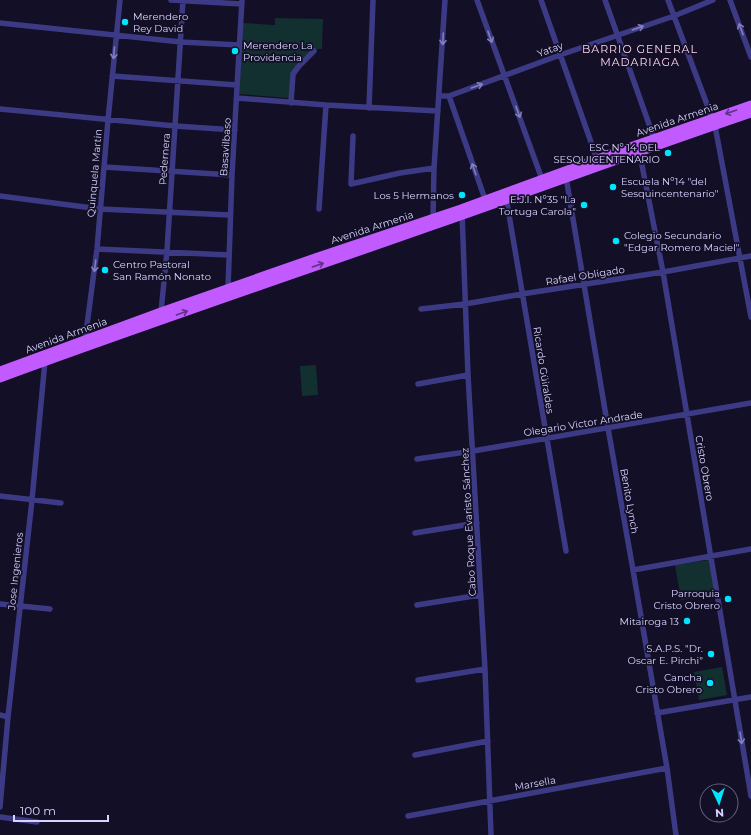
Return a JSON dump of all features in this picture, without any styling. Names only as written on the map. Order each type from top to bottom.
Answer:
[{"type":"main road","name":"Avenida Armenia","points":[[0,371],[87,343],[162,315],[434,222],[713,122],[751,105]]},
{"type":"main road","name":"Avenida Armenia","points":[[713,122],[751,113]]},
{"type":"main road","name":"Avenida Armenia","points":[[0,378],[87,343]]},
{"type":"street","name":"Quinquela Martin","points":[[87,343],[120,0]]},
{"type":"street","points":[[171,0],[242,2]]},
{"type":"street","points":[[369,108],[373,0]]},
{"type":"street","points":[[434,222],[434,168],[445,0]]},
{"type":"street","points":[[477,0],[543,183]]},
{"type":"street","points":[[541,0],[599,162]]},
{"type":"street","points":[[605,0],[656,142]]},
{"type":"street","points":[[668,0],[713,122],[741,258],[751,317]]},
{"type":"street","name":"Yatay","points":[[439,96],[449,96],[560,55],[674,16],[712,0]]},
{"type":"street","points":[[730,0],[751,57]]},
{"type":"street","name":"Pedernera","points":[[162,315],[183,1]]},
{"type":"street","name":"Basavilbaso","points":[[229,292],[230,215],[242,2]]},
{"type":"street","points":[[0,23],[180,42],[239,45]]},
{"type":"street","points":[[291,103],[293,74],[314,51]]},
{"type":"street","points":[[112,76],[178,82],[238,85]]},
{"type":"street","points":[[449,96],[486,203]]},
{"type":"street","points":[[237,98],[291,103],[438,111]]},
{"type":"street","points":[[319,209],[326,105]]},
{"type":"street","points":[[0,109],[175,126],[235,130]]},
{"type":"street","points":[[353,136],[351,184],[400,173],[434,168]]},
{"type":"street","name":"Cristo Obrero","points":[[638,148],[663,272],[712,556],[751,796]]},
{"type":"street","points":[[104,167],[232,175]]},
{"type":"street","name":"Benito Lynch","points":[[565,175],[634,570],[667,768],[676,835]]},
{"type":"street","points":[[0,196],[100,209],[230,215]]},
{"type":"street","name":"Ricardo Güiraldes","points":[[506,196],[566,551]]},
{"type":"street","name":"Cabo Roque Evaristo Sánchez","points":[[462,212],[468,375],[485,669],[491,835]]},
{"type":"street","points":[[97,249],[229,255]]},
{"type":"street","name":"Rafael Obligado","points":[[421,309],[465,304],[663,272],[751,256]]},
{"type":"street","name":"Jose Ingenieros","points":[[0,807],[45,361]]},
{"type":"street","points":[[418,384],[468,375]]},
{"type":"street","name":"Olegario Victor Andrade","points":[[417,459],[473,451],[751,403]]},
{"type":"street","points":[[0,496],[61,503]]},
{"type":"street","points":[[415,533],[477,523]]},
{"type":"street","points":[[634,570],[751,549]]},
{"type":"street","points":[[417,605],[480,595]]},
{"type":"street","points":[[0,604],[50,609]]},
{"type":"street","points":[[418,680],[485,669]]},
{"type":"street","points":[[657,713],[751,697]]},
{"type":"street","points":[[0,715],[8,717]]},
{"type":"street","points":[[415,755],[488,741]]},
{"type":"street","name":"Marsella","points":[[408,816],[667,768]]},
{"type":"street","points":[[0,818],[37,822]]},
{"type":"green space","points":[[275,18],[323,19],[322,49],[313,49],[297,64],[291,74],[289,98],[239,94],[243,23],[275,25]]},
{"type":"green space","points":[[316,365],[318,395],[302,396],[300,366]]},
{"type":"green space","points":[[709,560],[715,595],[681,600],[675,565]]},
{"type":"green space","name":"Cancha Cristo Obrero","points":[[722,667],[727,695],[699,700],[694,672]]},
{"type":"place","name":"Merendero Rey David","points":[[125,22]]},
{"type":"place","name":"Merendero La Providencia","points":[[235,51]]},
{"type":"place","name":"ESC Nº 14 DEL SESQUICENTENARIO","points":[[668,153]]},
{"type":"place","name":"Escuela Nº14 \"del Sesquincentenario\"","points":[[613,187]]},
{"type":"place","name":"Los 5 Hermanos","points":[[462,195]]},
{"type":"place","name":"E.J.I. Nº35 \"La Tortuga Carola\"","points":[[584,205]]},
{"type":"place","name":"Colegio Secundario \"Edgar Romero Maciel\"","points":[[616,241]]},
{"type":"place","name":"Centro Pastoral San Ramón Nonato","points":[[105,270]]},
{"type":"place","name":"Parroquia Cristo Obrero","points":[[728,599]]},
{"type":"place","name":"Mitairoga 13","points":[[687,621]]},
{"type":"place","name":"S.A.P.S. \"Dr. Oscar E. Pirchi\"","points":[[711,654]]},
{"type":"place","name":"Cancha Cristo Obrero","points":[[710,683]]},
{"type":"district","name":"BARRIO GENERAL MADARIAGA","points":[[640,55]]}]
